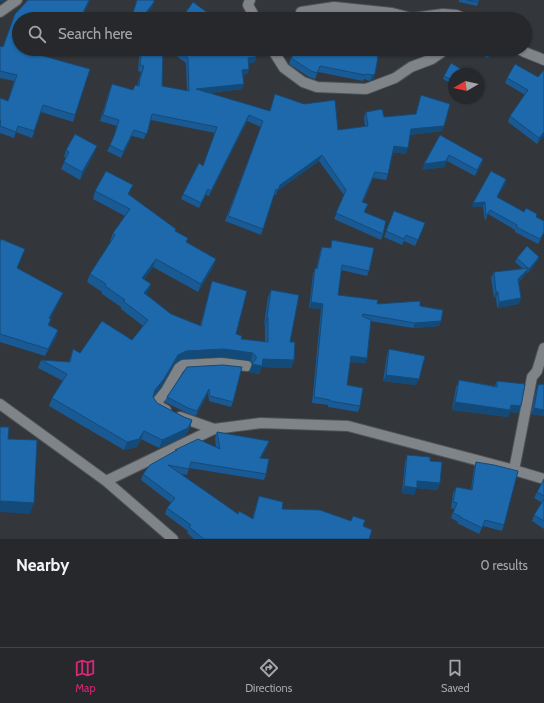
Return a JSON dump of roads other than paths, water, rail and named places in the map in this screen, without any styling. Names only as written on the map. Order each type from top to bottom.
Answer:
[{"type":"street","points":[[0,12],[17,0]]},
{"type":"street","points":[[250,0],[248,5],[252,12]]},
{"type":"street","points":[[301,12],[334,7],[382,12]]},
{"type":"street","points":[[276,56],[284,68],[304,82],[317,87],[366,89],[395,78],[411,67],[436,56]]},
{"type":"street","points":[[532,56],[544,60]]},
{"type":"street","points":[[514,470],[532,377],[537,372],[544,348]]},
{"type":"street","points":[[214,430],[184,420],[158,405],[157,402],[166,391],[179,368],[183,365],[221,364],[247,366]]},
{"type":"street","points":[[0,404],[106,481],[173,539]]},
{"type":"street","points":[[106,481],[214,430],[251,423],[348,426],[544,479]]}]
